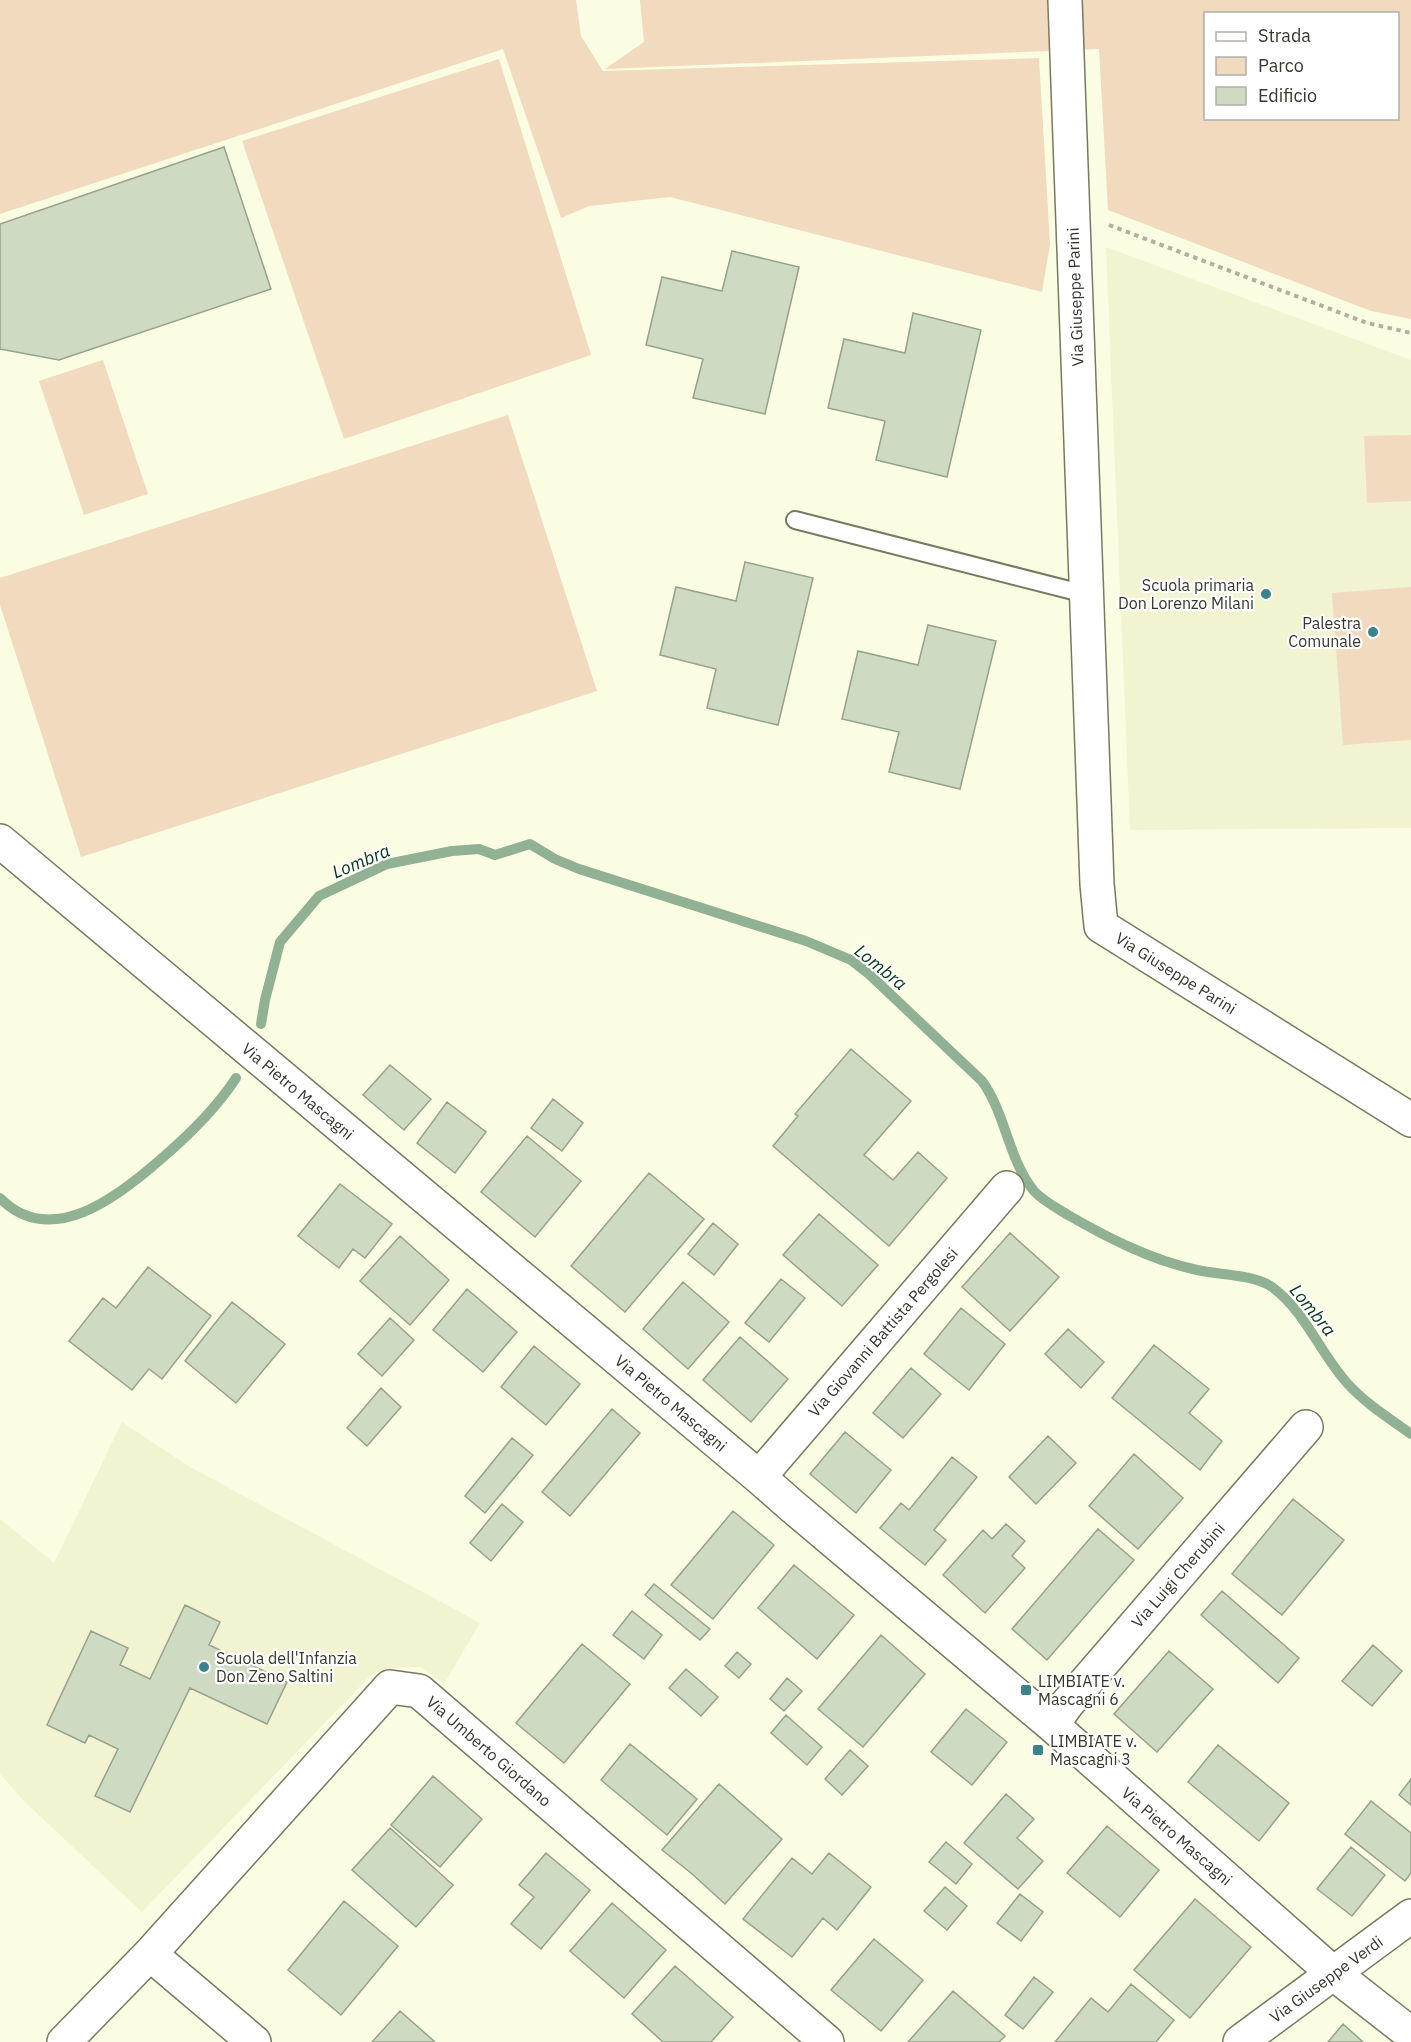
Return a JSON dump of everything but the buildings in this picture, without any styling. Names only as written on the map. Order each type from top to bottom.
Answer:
[{"type":"street","name":"Via Giuseppe Parini","points":[[1065,0],[1085,594],[1097,884],[1101,926],[1411,1120]]},
{"type":"street","name":"Via Pietro Mascagni","points":[[0,842],[297,1088],[759,1477],[1052,1725],[1334,1973],[1411,2034]]},
{"type":"street","name":"Via Giovanni Battista Pergolesi","points":[[759,1477],[1007,1188]]},
{"type":"street","name":"Via Luigi Cherubini","points":[[1052,1725],[1067,1704],[1306,1427]]},
{"type":"street","name":"Via Umberto Giordano","points":[[150,1954],[390,1687],[419,1691],[826,2042]]},
{"type":"street","name":"Via Giuseppe Verdi","points":[[1240,2042],[1411,1916]]},
{"type":"street","points":[[64,2042],[150,1954],[254,2042]]},
{"type":"lane","points":[[795,520],[1085,594]]},
{"type":"path","points":[[1106,223],[1367,323],[1411,333]]},
{"type":"shaded area","name":"Scuola primaria Don Lorenzo Milani","points":[[1106,247],[1411,360],[1411,828],[1130,830]]},
{"type":"shaded area","name":"Scuola dell'Infanzia Don Zeno Saltini","points":[[122,1422],[190,1467],[480,1623],[444,1684],[421,1667],[394,1668],[372,1674],[142,1912],[25,1802],[0,1774],[0,1519],[54,1563]]},
{"type":"green space","points":[[0,0],[576,0],[581,36],[603,71],[1039,58],[1050,244],[1042,292],[670,197],[589,206],[561,218],[503,49],[0,214]]},
{"type":"green space","points":[[640,0],[1411,0],[1411,319],[1371,311],[1108,210],[1099,49],[605,69],[644,42]]},
{"type":"green space","points":[[499,59],[591,355],[344,439],[242,141]]},
{"type":"green space","points":[[103,360],[148,494],[84,515],[39,381]]},
{"type":"green space","points":[[508,415],[597,691],[81,857],[0,605],[0,578]]},
{"type":"green space","points":[[1411,435],[1411,501],[1367,503],[1364,436]]},
{"type":"green space","name":"Palestra Comunale","points":[[1411,587],[1411,740],[1343,745],[1332,593]]},
{"type":"waterway","name":"Lombra","points":[[261,1024],[280,942],[319,896],[387,864],[452,851],[479,849],[495,855],[530,844],[555,859],[579,869],[806,941],[851,960],[869,974],[982,1081],[997,1108],[1018,1165],[1034,1191],[1042,1198],[1099,1232],[1147,1254],[1180,1266],[1256,1280],[1272,1287],[1294,1308],[1337,1371],[1354,1391],[1411,1434]]},
{"type":"waterway","name":"Lombra","points":[[0,1198],[20,1213],[41,1219],[62,1218],[84,1212],[125,1188],[182,1141],[211,1111],[236,1078]]},
{"type":"place","name":"Scuola primaria Don Lorenzo Milani","points":[[1266,594]]},
{"type":"place","name":"Palestra Comunale","points":[[1373,632]]},
{"type":"place","name":"Scuola dell'Infanzia Don Zeno Saltini","points":[[204,1667]]},
{"type":"place","name":"LIMBIATE v. Mascagni 6","points":[[1026,1690]]},
{"type":"place","name":"LIMBIATE v. Mascagni 3","points":[[1038,1750]]}]
